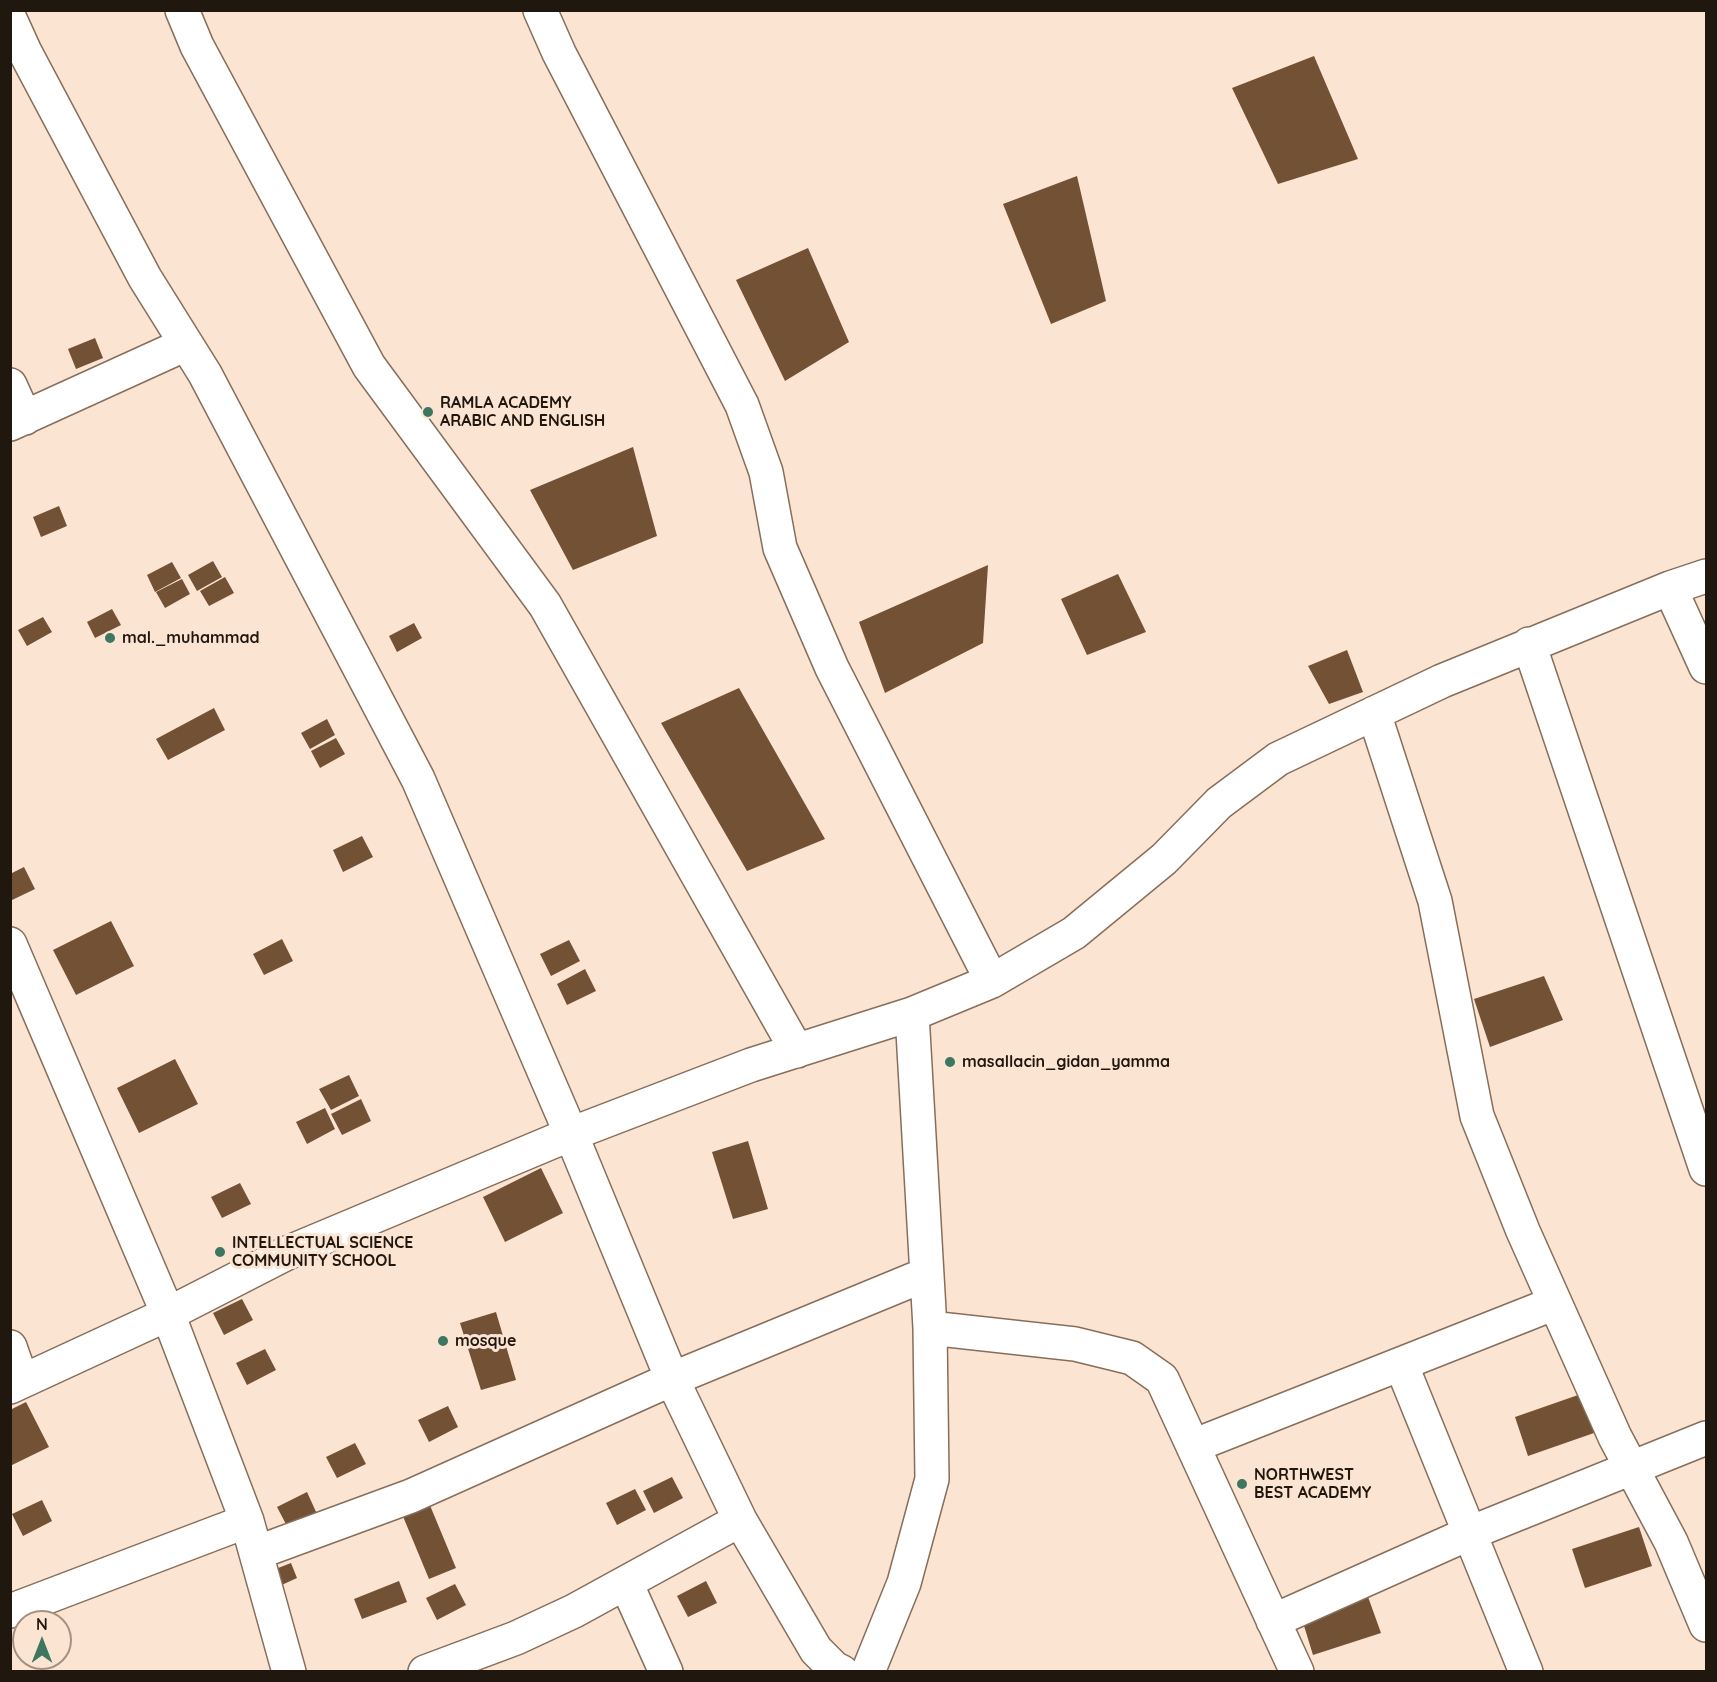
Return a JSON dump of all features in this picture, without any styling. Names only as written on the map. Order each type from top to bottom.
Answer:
[{"type":"street","points":[[182,10],[197,46],[369,366],[545,605],[797,1051]]},
{"type":"street","points":[[540,10],[559,53],[742,405],[766,472],[780,548],[818,636],[992,981]]},
{"type":"street","points":[[10,19],[25,52],[145,278],[205,374],[418,780],[571,1134],[672,1379],[740,1520],[816,1650],[834,1668],[842,1671]]},
{"type":"street","points":[[10,385],[18,421],[186,344]]},
{"type":"street","points":[[10,1347],[16,1384],[168,1314],[287,1253],[571,1134],[797,1051],[912,1014],[992,981],[1074,933],[1164,859],[1219,803],[1278,759],[1374,713],[1529,644],[1670,588],[1707,576]]},
{"type":"street","points":[[1670,588],[1707,667]]},
{"type":"street","points":[[1529,644],[1707,1169]]},
{"type":"street","points":[[1374,713],[1435,901],[1477,1116],[1555,1303],[1632,1470],[1671,1542],[1707,1625]]},
{"type":"street","points":[[10,944],[168,1314],[247,1521],[289,1671]]},
{"type":"street","points":[[868,1671],[904,1583],[932,1479],[930,1328],[912,1014]]},
{"type":"street","points":[[256,1553],[411,1496],[672,1379],[927,1274]]},
{"type":"street","points":[[1193,1446],[1555,1303]]},
{"type":"street","points":[[930,1328],[1075,1344],[1132,1358],[1162,1378],[1297,1671]]},
{"type":"street","points":[[1401,1364],[1526,1671]]},
{"type":"street","points":[[1273,1621],[1470,1533],[1707,1438]]},
{"type":"street","points":[[425,1671],[516,1638],[626,1583],[740,1520]]},
{"type":"street","points":[[10,1611],[247,1521]]},
{"type":"street","points":[[626,1583],[666,1671]]},
{"type":"building","points":[[1314,56],[1358,159],[1278,184],[1232,88]]},
{"type":"building","points":[[1077,176],[1106,301],[1051,324],[1003,204]]},
{"type":"building","points":[[808,248],[849,342],[785,381],[736,280]]},
{"type":"building","points":[[95,338],[103,358],[76,369],[68,349]]},
{"type":"building","points":[[633,447],[657,536],[573,570],[530,490]]},
{"type":"building","points":[[59,506],[67,526],[41,537],[33,517]]},
{"type":"building","points":[[213,561],[222,577],[197,591],[188,575]]},
{"type":"building","points":[[172,562],[181,578],[155,592],[147,575]]},
{"type":"building","points":[[988,565],[983,643],[885,693],[859,622]]},
{"type":"building","points":[[1118,574],[1146,632],[1087,655],[1061,599]]},
{"type":"building","points":[[225,577],[234,593],[209,606],[200,591]]},
{"type":"building","points":[[182,579],[190,594],[165,608],[156,592]]},
{"type":"building","points":[[112,609],[121,625],[95,638],[87,622]]},
{"type":"building","points":[[43,617],[52,632],[27,646],[18,630]]},
{"type":"building","points":[[414,623],[422,638],[397,652],[389,636]]},
{"type":"building","points":[[1347,650],[1363,692],[1329,704],[1308,666]]},
{"type":"building","points":[[739,688],[825,839],[747,871],[661,723]]},
{"type":"building","points":[[214,708],[225,730],[168,760],[156,739]]},
{"type":"building","points":[[327,719],[335,735],[310,749],[301,733]]},
{"type":"building","points":[[336,738],[345,754],[320,768],[311,751]]},
{"type":"building","points":[[362,836],[373,857],[343,872],[333,850]]},
{"type":"building","points":[[24,867],[35,889],[10,901],[10,874]]},
{"type":"building","points":[[111,921],[134,966],[76,995],[53,950]]},
{"type":"building","points":[[282,939],[293,961],[264,975],[253,954]]},
{"type":"building","points":[[569,940],[580,961],[551,976],[540,954]]},
{"type":"building","points":[[585,969],[596,991],[567,1005],[557,984]]},
{"type":"building","points":[[1544,976],[1563,1020],[1490,1047],[1474,999]]},
{"type":"building","points":[[175,1059],[198,1104],[139,1133],[117,1088]]},
{"type":"building","points":[[349,1075],[359,1096],[331,1110],[319,1089]]},
{"type":"building","points":[[361,1099],[371,1121],[342,1135],[331,1114]]},
{"type":"building","points":[[325,1108],[335,1129],[307,1144],[296,1122]]},
{"type":"building","points":[[748,1141],[768,1209],[733,1219],[712,1152]]},
{"type":"building","points":[[541,1168],[563,1213],[505,1242],[483,1197]]},
{"type":"building","points":[[240,1183],[251,1204],[222,1218],[211,1197]]},
{"type":"building","points":[[242,1299],[253,1320],[224,1335],[213,1313]]},
{"type":"building","points":[[496,1312],[516,1380],[481,1390],[460,1323]]},
{"type":"building","points":[[265,1349],[276,1370],[247,1385],[236,1363]]},
{"type":"building","points":[[1581,1394],[1594,1433],[1528,1456],[1515,1417]]},
{"type":"building","points":[[26,1402],[49,1447],[10,1466],[10,1410]]},
{"type":"building","points":[[448,1406],[458,1427],[429,1442],[418,1420]]},
{"type":"building","points":[[355,1443],[366,1464],[337,1478],[326,1457]]},
{"type":"building","points":[[672,1477],[683,1498],[654,1513],[643,1491]]},
{"type":"building","points":[[635,1489],[646,1510],[617,1525],[606,1503]]},
{"type":"building","points":[[307,1492],[317,1514],[288,1528],[277,1507]]},
{"type":"building","points":[[42,1500],[52,1521],[23,1536],[12,1514]]},
{"type":"building","points":[[429,1503],[456,1568],[429,1579],[402,1514]]},
{"type":"building","points":[[1639,1527],[1652,1566],[1585,1588],[1572,1549]]},
{"type":"building","points":[[291,1563],[297,1578],[275,1588],[268,1572]]},
{"type":"building","points":[[399,1581],[407,1602],[362,1619],[354,1599]]},
{"type":"building","points":[[706,1581],[717,1603],[688,1617],[677,1596]]},
{"type":"building","points":[[455,1584],[466,1605],[437,1620],[426,1598]]},
{"type":"building","points":[[1367,1594],[1381,1633],[1313,1655],[1301,1616]]},
{"type":"place","name":"RAMLA ACADEMY ARABIC AND ENGLISH","points":[[428,412]]},
{"type":"place","name":"mal._muhammad","points":[[110,638]]},
{"type":"place","name":"masallacin_gidan_yamma","points":[[950,1062]]},
{"type":"place","name":"INTELLECTUAL SCIENCE COMMUNITY SCHOOL","points":[[220,1252]]},
{"type":"place","name":"mosque","points":[[443,1341]]},
{"type":"place","name":"NORTHWEST BEST ACADEMY","points":[[1242,1484]]}]
